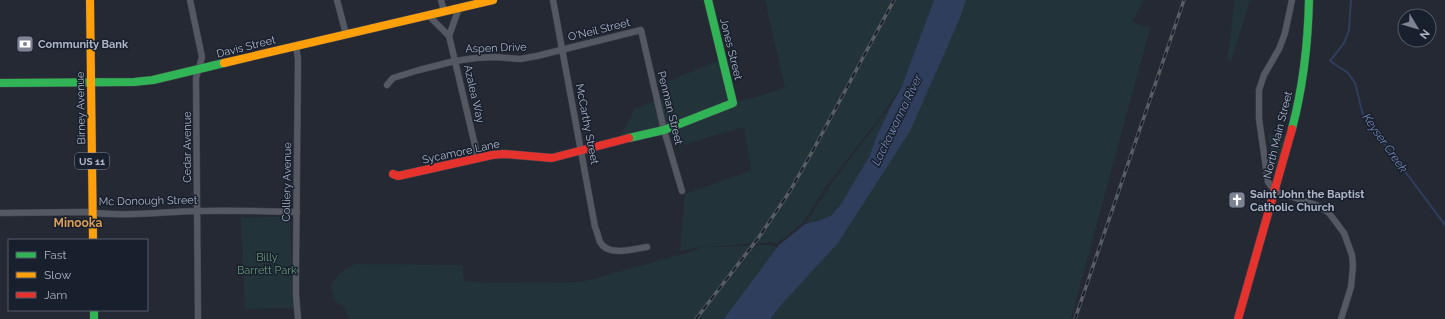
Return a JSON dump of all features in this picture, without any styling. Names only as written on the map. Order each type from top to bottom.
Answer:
[{"type":"main road","name":"Birney Avenue","points":[[90,0],[93,239]]},
{"type":"main road","name":"Davis Street","points":[[0,83],[146,81],[493,0]]},
{"type":"main road","name":"Jones Street","points":[[664,130],[734,103],[708,0]]},
{"type":"main road","name":"North Main Street","points":[[1238,319],[1298,106],[1308,38],[1309,0]]},
{"type":"main road","points":[[582,150],[664,130]]},
{"type":"main road","name":"Sycamore Lane","points":[[392,174],[398,176],[478,158],[504,154],[552,158],[582,150]]},
{"type":"street","name":"Cedar Avenue","points":[[190,0],[202,57],[196,78],[198,319]]},
{"type":"street","points":[[337,0],[346,34]]},
{"type":"street","points":[[441,0],[444,11]]},
{"type":"street","name":"McCarthy Street","points":[[553,0],[582,150],[595,227],[600,241],[608,249],[615,251],[647,247]]},
{"type":"street","points":[[1292,0],[1285,33],[1279,49],[1264,75],[1259,90],[1259,120],[1268,182],[1275,191],[1319,206],[1329,213],[1344,233],[1352,255],[1353,266],[1351,287],[1341,319]]},
{"type":"street","points":[[449,36],[459,8]]},
{"type":"street","name":"Azalea Way","points":[[428,15],[449,36],[478,158]]},
{"type":"street","name":"O'Neil Street","points":[[562,50],[642,30]]},
{"type":"street","name":"Penman Street","points":[[642,30],[664,130],[682,191]]},
{"type":"street","name":"Colliery Avenue","points":[[296,46],[298,59],[296,295],[298,319]]},
{"type":"street","name":"Aspen Drive","points":[[387,85],[393,78],[456,61],[495,57],[520,59],[562,50]]},
{"type":"street","name":"Mc Donough Street","points":[[0,213],[147,213],[197,211],[297,212]]},
{"type":"green space","points":[[765,0],[934,0],[918,47],[902,86],[881,116],[826,186],[803,223],[776,244],[773,242],[701,247],[680,251],[685,194],[751,171],[744,127],[675,147],[668,125],[619,138],[634,109],[662,99],[659,85],[718,61],[731,108],[738,102],[785,88]]},
{"type":"green space","points":[[962,0],[1144,0],[1132,22],[1150,28],[1071,319],[759,319],[867,188]]},
{"type":"green space","points":[[1235,0],[1250,0],[1231,62],[1227,59]]},
{"type":"green space","points":[[892,104],[869,157],[841,204],[832,215],[821,220],[805,224],[834,180]]},
{"type":"green space","points":[[1268,135],[1286,135],[1274,177],[1273,175]]},
{"type":"green space","name":"Billy Barrett Park","points":[[290,216],[293,308],[245,309],[241,218]]},
{"type":"green space","points":[[772,245],[778,249],[725,319],[349,319],[344,307],[335,301],[331,285],[341,272],[355,264],[463,265],[463,276],[465,281],[487,283],[582,282],[703,247]]},
{"type":"water","name":"Lackawanna River","points":[[934,0],[966,0],[960,18],[910,131],[838,243],[770,319],[724,319],[778,246],[805,224],[821,220],[832,215],[841,204],[869,157],[876,138],[902,86]]},
{"type":"waterway","name":"Keyser Creek","points":[[1351,0],[1349,30],[1344,43],[1330,61],[1348,73],[1355,83],[1363,115],[1445,225]]},
{"type":"railway","points":[[696,319],[759,237],[790,191],[894,0]]},
{"type":"railway","points":[[1075,319],[1184,0]]},
{"type":"traffic: fast","points":[[629,138],[664,130],[733,103],[708,0]]},
{"type":"traffic: fast","points":[[1292,129],[1304,65],[1309,0]]},
{"type":"traffic: fast","points":[[0,83],[134,82],[153,80],[224,63]]},
{"type":"traffic: fast","points":[[94,311],[94,319]]},
{"type":"traffic: slow","points":[[90,0],[93,239]]},
{"type":"traffic: slow","points":[[224,63],[493,0]]},
{"type":"traffic: jam","points":[[1238,319],[1292,129]]},
{"type":"traffic: jam","points":[[393,174],[398,176],[492,155],[504,154],[552,158],[629,138]]},
{"type":"place","name":"Community Bank","points":[[25,44]]},
{"type":"place","name":"Saint John the Baptist Catholic Church","points":[[1237,200]]},
{"type":"district","name":"Minooka","points":[[78,223]]}]
